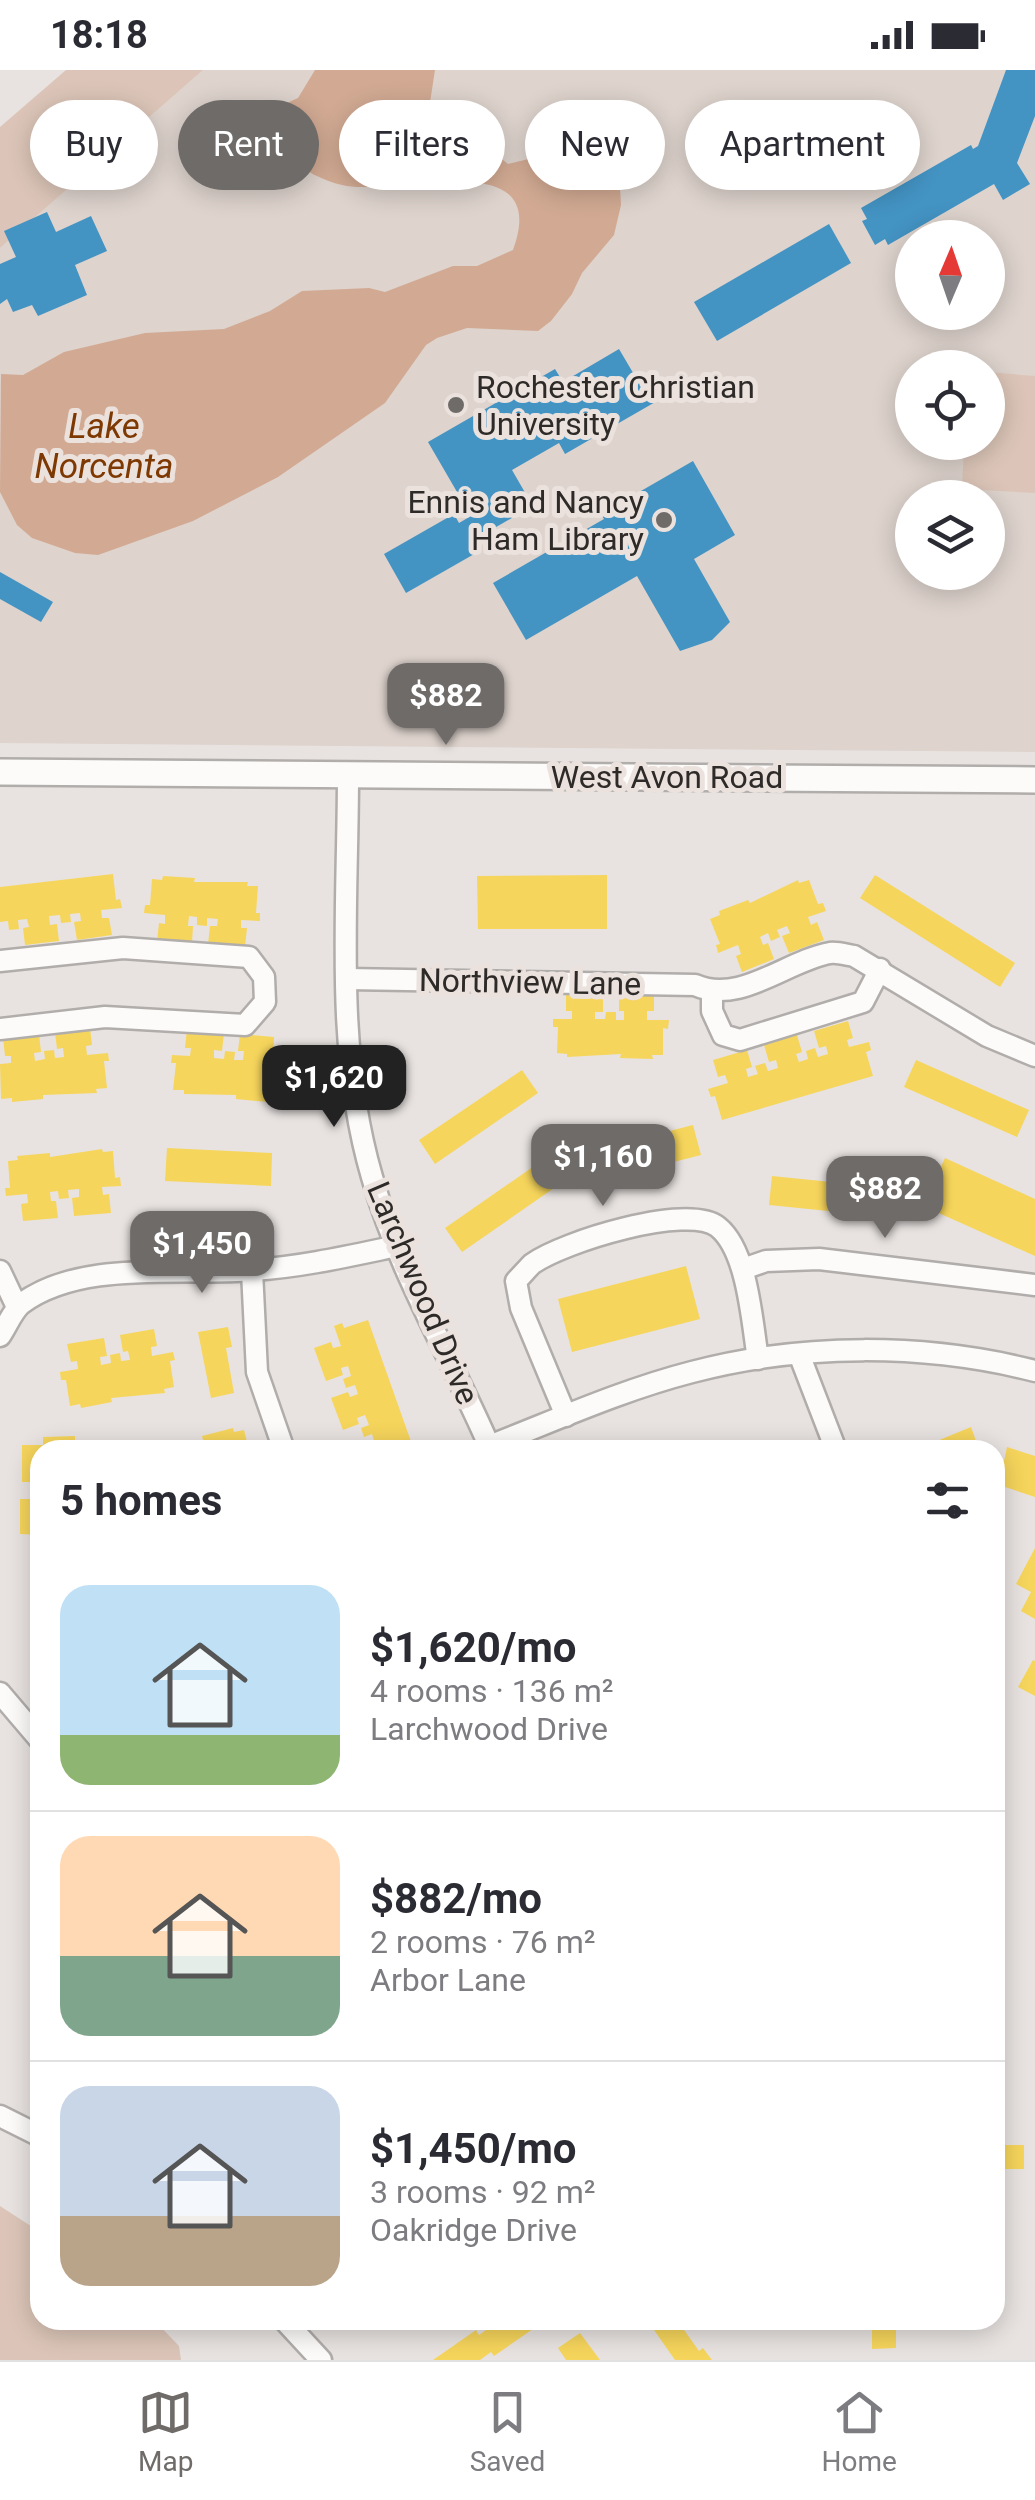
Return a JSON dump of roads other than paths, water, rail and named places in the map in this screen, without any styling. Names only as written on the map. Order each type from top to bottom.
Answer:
[{"type":"main road","name":"West Avon Road","points":[[0,772],[1035,780]]},
{"type":"street","name":"Larchwood Drive","points":[[348,774],[346,980],[359,1127],[372,1179],[396,1246],[486,1440]]},
{"type":"street","points":[[0,961],[123,948],[249,957],[264,978],[264,1002],[244,1025],[104,1016],[0,1028]]},
{"type":"street","name":"Northview Lane","points":[[346,980],[672,984],[695,985],[712,993],[832,952],[854,956],[880,969],[987,1036],[1035,1056]]},
{"type":"street","points":[[712,993],[712,1011],[723,1035],[740,1040],[862,1002],[880,969]]},
{"type":"street","points":[[566,1416],[521,1308],[516,1281],[533,1264],[572,1245],[611,1233],[664,1221],[695,1220],[716,1225],[728,1238],[743,1270],[758,1359]]},
{"type":"street","points":[[0,1336],[17,1306],[82,1278],[252,1270],[310,1264],[396,1246]]},
{"type":"street","points":[[743,1270],[766,1261],[819,1259],[1035,1285]]},
{"type":"street","points":[[0,1270],[17,1306]]},
{"type":"street","points":[[252,1270],[257,1372],[281,1440]]},
{"type":"street","points":[[509,1440],[634,1389],[758,1359],[799,1354],[906,1352],[1035,1371]]},
{"type":"street","points":[[799,1354],[832,1440]]},
{"type":"street","points":[[0,1693],[30,1728]]},
{"type":"street","points":[[0,2116],[30,2131]]},
{"type":"street","points":[[293,2330],[321,2360]]},
{"type":"water","name":"Lake Norcenta","points":[[315,70],[435,70],[430,100],[339,100],[339,184],[319,176],[319,100],[294,100]]},
{"type":"water","name":"Lake Norcenta","points":[[525,160],[525,190],[620,190],[614,235],[582,273],[551,321],[538,331],[467,328],[437,338],[426,345],[385,403],[278,477],[193,521],[98,555],[75,553],[32,538],[17,525],[0,492],[1,374],[23,375],[64,352],[145,333],[224,329],[270,311],[302,291],[369,288],[385,292],[453,266],[477,266],[513,250],[519,216],[510,196],[499,190],[505,190],[505,162]]},
{"type":"place","name":"Rochester Christian University","points":[[456,405]]},
{"type":"place","name":"Ennis and Nancy Ham Library","points":[[664,520]]}]
